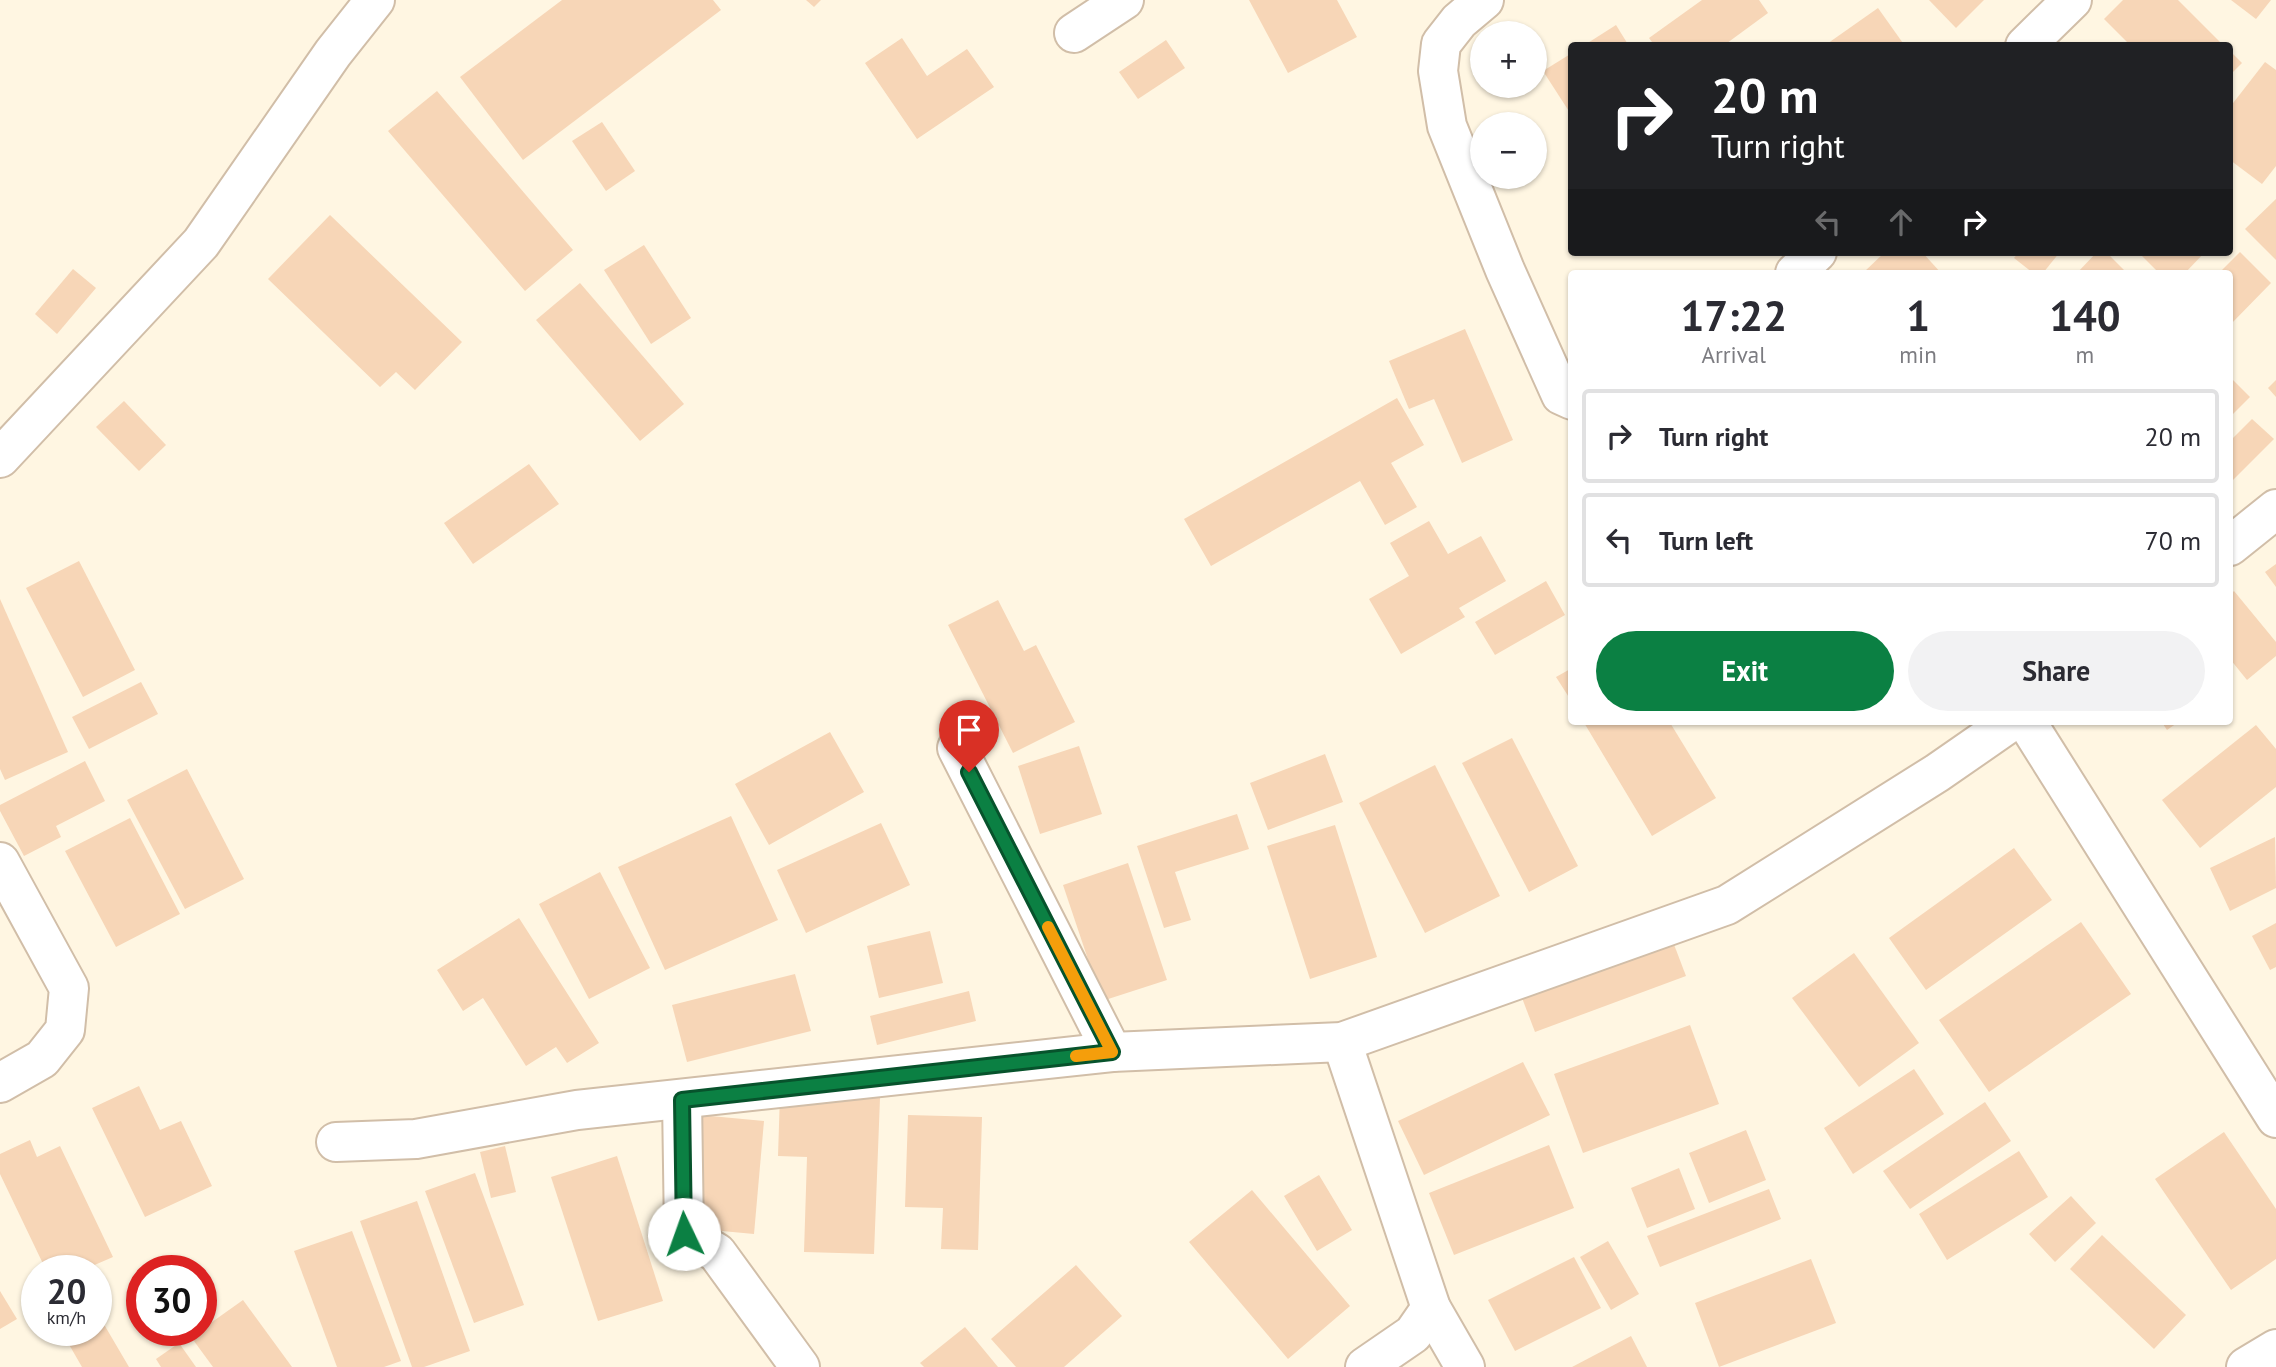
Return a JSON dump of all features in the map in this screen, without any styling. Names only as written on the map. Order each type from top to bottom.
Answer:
[{"type":"street","points":[[0,458],[201,243],[333,53],[375,0]]},
{"type":"street","points":[[1074,33],[1124,0]]},
{"type":"street","points":[[1484,0],[1459,21],[1441,44],[1438,71],[1447,125],[1505,270],[1561,395],[1568,398]]},
{"type":"street","points":[[2029,42],[2071,0]]},
{"type":"street","points":[[1798,270],[1813,256]]},
{"type":"street","points":[[2233,544],[2276,509]]},
{"type":"street","points":[[335,1142],[416,1139],[577,1110],[1112,1052],[1342,1042],[1727,905],[1937,774],[2006,725]]},
{"type":"street","points":[[2029,725],[2276,1118]]},
{"type":"street","points":[[957,748],[1112,1052]]},
{"type":"street","points":[[0,862],[69,988],[65,1030],[42,1059],[0,1083]]},
{"type":"street","points":[[1342,1042],[1431,1308],[1465,1367]]},
{"type":"street","points":[[682,1100],[684,1234],[718,1253],[800,1367]]},
{"type":"street","points":[[1365,1367],[1413,1334],[1431,1308]]},
{"type":"street","points":[[2246,1367],[2276,1349]]},
{"type":"building","points":[[562,0],[713,0],[721,10],[523,160],[460,77]]},
{"type":"building","points":[[806,0],[821,0],[814,7]]},
{"type":"building","points":[[1249,0],[1337,0],[1357,37],[1288,73]]},
{"type":"building","points":[[1702,0],[1759,0],[1768,13],[1728,42],[1652,42],[1649,38]]},
{"type":"building","points":[[1929,0],[1984,0],[1956,28]]},
{"type":"building","points":[[2123,0],[2178,0],[2220,42],[2127,42],[2104,19]]},
{"type":"building","points":[[2231,0],[2271,0],[2256,19]]},
{"type":"building","points":[[1878,8],[1902,42],[1830,42]]},
{"type":"building","points":[[1616,25],[1627,42],[1589,42]]},
{"type":"building","points":[[902,38],[927,76],[967,49],[994,87],[917,139],[865,63]]},
{"type":"building","points":[[1166,40],[1185,68],[1138,99],[1119,72]]},
{"type":"building","points":[[2233,54],[2242,63],[2233,72]]},
{"type":"building","points":[[1568,55],[1568,110],[1547,77],[1547,69]]},
{"type":"building","points":[[2265,62],[2276,70],[2276,166],[2262,184],[2233,162],[2233,103]]},
{"type":"building","points":[[437,91],[573,250],[525,291],[388,131]]},
{"type":"building","points":[[602,122],[635,171],[606,191],[572,141]]},
{"type":"building","points":[[2276,199],[2276,260],[2245,229]]},
{"type":"building","points":[[330,215],[462,342],[415,390],[396,372],[380,387],[268,279]]},
{"type":"building","points":[[644,245],[691,318],[651,344],[604,270]]},
{"type":"building","points":[[2240,252],[2271,283],[2233,322],[2233,270],[2222,270]]},
{"type":"building","points":[[1881,256],[1926,256],[1938,270],[1866,270]]},
{"type":"building","points":[[2057,256],[2045,270],[2029,270],[2014,258]]},
{"type":"building","points":[[2093,256],[2110,256],[2124,270],[2080,270]]},
{"type":"building","points":[[2142,256],[2201,256],[2188,270],[2156,270]]},
{"type":"building","points":[[73,269],[96,288],[57,334],[35,314]]},
{"type":"building","points":[[580,283],[684,404],[640,441],[536,320]]},
{"type":"building","points":[[1465,329],[1513,440],[1462,463],[1434,399],[1409,409],[1389,361]]},
{"type":"building","points":[[2233,380],[2250,397],[2233,414]]},
{"type":"building","points":[[2276,380],[2276,397],[2268,388]]},
{"type":"building","points":[[1397,398],[1424,445],[1391,463],[1417,507],[1385,525],[1360,481],[1211,566],[1184,519]]},
{"type":"building","points":[[124,401],[166,445],[139,471],[96,427]]},
{"type":"building","points":[[2252,419],[2274,439],[2233,480],[2233,438]]},
{"type":"building","points":[[529,464],[559,504],[473,564],[444,523]]},
{"type":"building","points":[[1429,521],[1448,554],[1481,536],[1506,581],[1459,608],[1465,617],[1401,654],[1369,599],[1409,576],[1390,543]]},
{"type":"building","points":[[79,561],[135,670],[83,697],[26,588]]},
{"type":"building","points":[[2276,564],[2276,587],[2265,572]]},
{"type":"building","points":[[1546,581],[1565,615],[1495,655],[1475,622]]},
{"type":"building","points":[[2233,592],[2276,642],[2276,656],[2247,680],[2233,663]]},
{"type":"building","points":[[0,599],[68,752],[5,780],[0,769]]},
{"type":"building","points":[[998,600],[1024,651],[1036,645],[1075,722],[1013,753],[948,625]]},
{"type":"building","points":[[1568,670],[1568,696],[1556,677]]},
{"type":"building","points":[[141,682],[158,714],[89,749],[72,717]]},
{"type":"building","points":[[1585,725],[1671,725],[1716,798],[1652,836]]},
{"type":"building","points":[[2256,725],[2276,749],[2276,787],[2200,848],[2162,800]]},
{"type":"building","points":[[830,732],[864,792],[769,845],[735,784]]},
{"type":"building","points":[[1512,738],[1578,866],[1529,892],[1462,763]]},
{"type":"building","points":[[1079,746],[1102,814],[1040,834],[1018,766]]},
{"type":"building","points":[[1325,754],[1343,802],[1268,830],[1250,783]]},
{"type":"building","points":[[85,761],[105,801],[56,826],[61,837],[24,856],[0,811],[0,805]]},
{"type":"building","points":[[1435,765],[1500,896],[1425,933],[1359,803]]},
{"type":"building","points":[[187,769],[244,879],[185,909],[127,800]]},
{"type":"building","points":[[1237,814],[1249,849],[1175,872],[1191,920],[1164,928],[1137,846]]},
{"type":"building","points":[[731,816],[778,920],[665,970],[618,867]]},
{"type":"building","points":[[130,818],[180,914],[116,947],[65,851]]},
{"type":"building","points":[[881,823],[910,885],[806,933],[777,870]]},
{"type":"building","points":[[1335,825],[1377,957],[1310,979],[1267,846]]},
{"type":"building","points":[[2275,837],[2276,888],[2230,911],[2210,868]]},
{"type":"building","points":[[2014,848],[2052,900],[1926,990],[1889,938]]},
{"type":"building","points":[[1128,863],[1167,980],[1102,1001],[1063,885]]},
{"type":"building","points":[[600,872],[650,968],[589,999],[539,904]]},
{"type":"building","points":[[519,918],[599,1043],[567,1063],[556,1047],[526,1066],[483,998],[463,1011],[437,970]]},
{"type":"building","points":[[2081,922],[2131,994],[1989,1092],[1939,1020]]},
{"type":"building","points":[[2276,923],[2276,967],[2270,970],[2252,936]]},
{"type":"building","points":[[930,931],[943,983],[879,998],[867,946]]},
{"type":"building","points":[[1670,934],[1686,976],[1535,1032],[1519,990]]},
{"type":"building","points":[[1854,953],[1919,1043],[1859,1087],[1792,998]]},
{"type":"building","points":[[795,974],[811,1031],[687,1062],[672,1005]]},
{"type":"building","points":[[969,991],[976,1021],[877,1045],[870,1016]]},
{"type":"building","points":[[1690,1025],[1719,1104],[1583,1153],[1554,1074]]},
{"type":"building","points":[[1523,1062],[1550,1115],[1424,1175],[1398,1121]]},
{"type":"building","points":[[1914,1069],[1944,1114],[1853,1174],[1824,1128]]},
{"type":"building","points":[[139,1086],[160,1130],[181,1121],[212,1186],[145,1217],[92,1108]]},
{"type":"building","points":[[780,1094],[880,1098],[874,1254],[804,1252],[807,1157],[778,1156]]},
{"type":"building","points":[[1985,1102],[2011,1141],[1910,1209],[1883,1171]]},
{"type":"building","points":[[700,1115],[764,1121],[754,1234],[690,1228]]},
{"type":"building","points":[[908,1115],[982,1117],[978,1250],[941,1249],[943,1208],[905,1207]]},
{"type":"building","points":[[1746,1130],[1766,1180],[1709,1203],[1689,1153]]},
{"type":"building","points":[[2224,1132],[2276,1209],[2276,1259],[2231,1290],[2155,1179]]},
{"type":"building","points":[[30,1140],[37,1157],[60,1146],[113,1257],[39,1255],[0,1174],[0,1154]]},
{"type":"building","points":[[1549,1145],[1574,1208],[1454,1255],[1429,1193]]},
{"type":"building","points":[[505,1146],[516,1192],[491,1198],[480,1152]]},
{"type":"building","points":[[2019,1151],[2048,1197],[1947,1260],[1919,1214]]},
{"type":"building","points":[[617,1156],[663,1301],[598,1321],[551,1177]]},
{"type":"building","points":[[1679,1168],[1695,1209],[1647,1228],[1631,1188]]},
{"type":"building","points":[[475,1173],[524,1305],[474,1323],[425,1191]]},
{"type":"building","points":[[1319,1175],[1352,1230],[1317,1251],[1284,1196]]},
{"type":"building","points":[[1769,1189],[1781,1219],[1660,1267],[1647,1236]]},
{"type":"building","points":[[1252,1190],[1350,1306],[1288,1359],[1189,1242]]},
{"type":"building","points":[[2071,1196],[2096,1223],[2055,1262],[2029,1234]]},
{"type":"building","points":[[417,1201],[470,1351],[424,1367],[412,1367],[360,1221]]},
{"type":"building","points":[[352,1231],[401,1361],[384,1367],[337,1367],[294,1251]]},
{"type":"building","points":[[2102,1235],[2186,1315],[2154,1349],[2070,1269]]},
{"type":"building","points":[[1608,1241],[1639,1294],[1611,1310],[1580,1257]]},
{"type":"building","points":[[1574,1257],[1601,1308],[1515,1351],[1488,1300]]},
{"type":"building","points":[[1811,1259],[1836,1323],[1719,1367],[1695,1303]]},
{"type":"building","points":[[1076,1265],[1122,1316],[1064,1367],[1016,1367],[991,1339]]},
{"type":"building","points":[[0,1291],[17,1319],[0,1329]]},
{"type":"building","points":[[243,1300],[292,1367],[213,1367],[198,1346],[217,1346],[217,1318]]},
{"type":"building","points":[[965,1327],[998,1367],[924,1367],[920,1363]]},
{"type":"building","points":[[1631,1336],[1647,1367],[1572,1367]]},
{"type":"building","points":[[112,1338],[129,1367],[82,1367],[70,1346],[112,1346]]},
{"type":"building","points":[[175,1346],[181,1346],[196,1367],[161,1367],[156,1359]]},
{"type":"slow traffic","points":[[1048,927],[1112,1052],[1076,1056]]},
{"type":"route","points":[[684,1234],[682,1100],[1112,1052],[969,772]]}]
